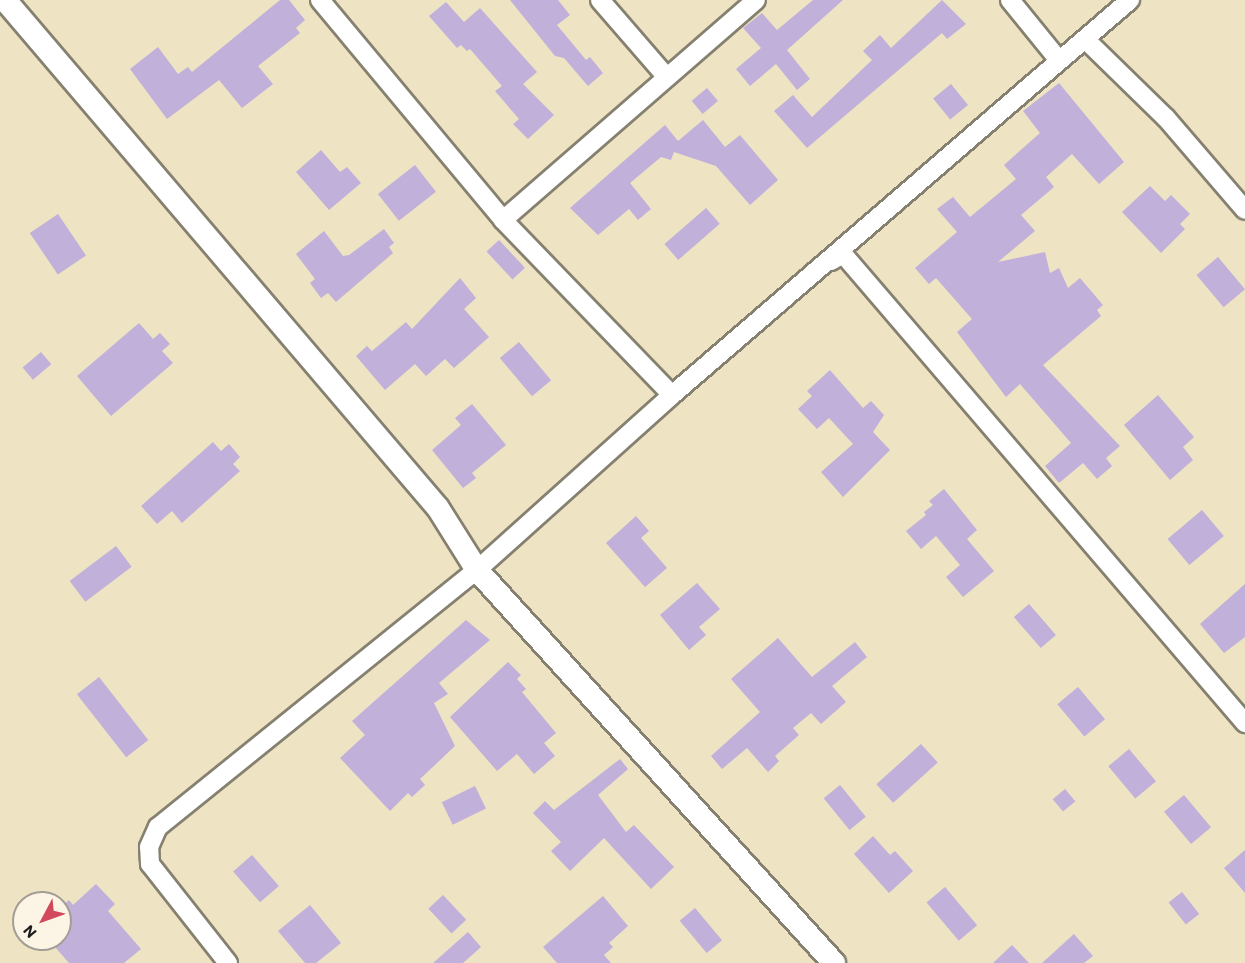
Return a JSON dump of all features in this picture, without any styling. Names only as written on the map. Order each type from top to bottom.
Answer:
[{"type":"street","points":[[5,0],[438,508],[477,570],[834,963]]},
{"type":"street","points":[[320,0],[503,220],[672,395]]},
{"type":"street","points":[[600,0],[665,75]]},
{"type":"street","points":[[503,220],[665,75],[756,0]]},
{"type":"street","points":[[1010,0],[1058,59]]},
{"type":"street","points":[[228,963],[150,864],[149,848],[158,827],[477,570],[672,395],[827,263],[1058,59],[1086,40],[1130,0]]},
{"type":"street","points":[[1086,40],[1166,118],[1245,210]]},
{"type":"street","points":[[827,263],[843,254],[1245,723]]},
{"type":"building","points":[[280,0],[289,0],[305,20],[296,28],[300,33],[258,66],[273,84],[242,108],[219,80],[167,119],[130,69],[158,47],[178,74],[188,67],[192,72]]},
{"type":"building","points":[[510,0],[558,0],[570,15],[557,25],[586,60],[590,57],[603,73],[588,86],[564,58],[555,56]]},
{"type":"building","points":[[813,0],[843,0],[787,50],[810,79],[797,90],[776,64],[750,86],[736,69],[761,48],[743,28],[762,13],[777,30]]},
{"type":"building","points":[[942,0],[966,24],[947,39],[942,33],[807,148],[774,111],[793,95],[812,117],[872,60],[863,51],[880,35],[891,48]]},
{"type":"building","points":[[446,2],[464,22],[480,8],[537,72],[523,84],[554,115],[528,139],[513,124],[519,119],[495,91],[502,86],[470,49],[467,51],[461,45],[457,48],[429,16]]},
{"type":"building","points":[[1059,83],[1124,162],[1099,184],[1072,154],[1046,177],[1054,187],[1021,215],[1035,231],[998,262],[1045,252],[1050,273],[1059,268],[1068,288],[1080,278],[1103,305],[1097,310],[1101,316],[1043,365],[1120,446],[1106,458],[1112,466],[1097,479],[1083,463],[1059,483],[1045,466],[1071,443],[1020,384],[1006,397],[957,332],[972,319],[936,278],[929,284],[915,268],[957,232],[937,209],[953,197],[970,217],[1016,179],[1004,165],[1040,133],[1023,111]]},
{"type":"building","points":[[951,84],[968,105],[950,119],[933,98]]},
{"type":"building","points":[[707,88],[718,101],[703,114],[692,101]]},
{"type":"building","points":[[703,120],[725,147],[740,135],[778,180],[750,205],[716,166],[674,152],[671,160],[661,157],[630,183],[651,209],[638,220],[629,209],[598,235],[570,208],[665,125],[678,141]]},
{"type":"building","points":[[321,150],[340,172],[347,167],[361,183],[329,210],[296,172]]},
{"type":"building","points":[[415,165],[436,192],[399,221],[378,194]]},
{"type":"building","points":[[1150,186],[1165,201],[1171,195],[1190,214],[1180,224],[1185,229],[1161,253],[1122,212]]},
{"type":"building","points":[[706,208],[720,224],[678,260],[664,244]]},
{"type":"building","points":[[58,214],[86,255],[58,274],[30,233]]},
{"type":"building","points":[[384,229],[394,243],[389,247],[393,253],[336,302],[328,293],[321,298],[310,283],[315,279],[296,254],[324,231],[343,256],[349,255]]},
{"type":"building","points":[[499,240],[525,268],[512,279],[487,252]]},
{"type":"building","points":[[1218,257],[1245,289],[1224,307],[1197,275]]},
{"type":"building","points":[[460,278],[476,298],[464,309],[489,337],[454,368],[445,359],[426,376],[415,364],[385,390],[356,356],[367,346],[372,351],[406,322],[412,329]]},
{"type":"building","points":[[139,323],[153,339],[160,333],[170,344],[162,351],[173,363],[111,416],[77,376]]},
{"type":"building","points":[[519,342],[551,380],[532,396],[500,358]]},
{"type":"building","points":[[41,352],[51,364],[33,380],[23,367]]},
{"type":"building","points":[[830,370],[863,408],[871,401],[884,415],[873,432],[890,450],[843,497],[821,472],[853,444],[829,418],[817,429],[798,409],[812,396],[807,391]]},
{"type":"building","points":[[1158,395],[1194,437],[1183,447],[1193,460],[1170,480],[1124,425]]},
{"type":"building","points":[[472,404],[506,445],[472,473],[476,478],[463,488],[432,450],[461,425],[455,418]]},
{"type":"building","points":[[213,442],[221,451],[229,444],[240,457],[233,464],[240,471],[182,523],[172,511],[157,524],[141,506]]},
{"type":"building","points":[[944,489],[977,530],[967,539],[994,571],[963,597],[946,577],[960,565],[936,536],[921,549],[906,531],[926,515],[924,512],[933,505],[929,501]]},
{"type":"building","points":[[1202,510],[1224,536],[1189,565],[1168,539]]},
{"type":"building","points":[[636,516],[649,531],[641,538],[667,568],[645,587],[606,543]]},
{"type":"building","points":[[116,546],[132,567],[85,602],[70,581]]},
{"type":"building","points":[[697,583],[720,609],[699,627],[706,635],[689,650],[660,615]]},
{"type":"building","points":[[1245,584],[1245,637],[1224,653],[1200,624]]},
{"type":"building","points":[[1029,604],[1056,635],[1041,648],[1014,617]]},
{"type":"building","points":[[466,620],[490,640],[439,683],[448,694],[434,703],[455,746],[420,779],[425,785],[412,797],[408,793],[390,811],[340,758],[365,735],[352,721]]},
{"type":"building","points":[[778,638],[812,677],[855,642],[867,657],[832,686],[846,702],[821,724],[811,713],[793,728],[799,735],[775,756],[779,761],[768,772],[747,748],[722,769],[711,756],[760,712],[731,679]]},
{"type":"building","points":[[508,662],[521,675],[517,679],[526,689],[522,692],[556,733],[544,743],[555,756],[534,774],[517,754],[497,771],[450,717]]},
{"type":"building","points":[[99,677],[148,740],[126,757],[77,694]]},
{"type":"building","points":[[1078,687],[1105,719],[1084,737],[1057,704]]},
{"type":"building","points":[[921,744],[938,763],[893,803],[876,784]]},
{"type":"building","points":[[1129,749],[1156,781],[1135,799],[1108,766]]},
{"type":"building","points":[[620,759],[628,769],[598,795],[626,832],[634,825],[674,867],[651,889],[604,838],[570,871],[551,851],[561,842],[533,813],[545,801],[554,810]]},
{"type":"building","points":[[840,785],[866,817],[849,830],[824,798]]},
{"type":"building","points":[[475,786],[486,808],[453,825],[442,802]]},
{"type":"building","points":[[1065,789],[1075,801],[1063,812],[1053,799]]},
{"type":"building","points":[[1184,795],[1211,827],[1191,844],[1164,812]]},
{"type":"building","points":[[873,836],[890,855],[895,851],[913,871],[889,893],[854,854]]},
{"type":"building","points":[[1245,850],[1245,893],[1224,868]]},
{"type":"building","points":[[252,855],[279,886],[260,902],[233,871]]},
{"type":"building","points":[[96,884],[115,904],[108,911],[141,949],[124,963],[69,963],[58,951],[72,951],[73,905]]},
{"type":"building","points":[[945,887],[977,925],[959,941],[927,902]]},
{"type":"building","points":[[1182,892],[1199,914],[1186,925],[1169,902]]},
{"type":"building","points":[[443,895],[466,920],[452,934],[428,909]]},
{"type":"building","points":[[603,896],[628,926],[609,943],[613,947],[604,955],[611,963],[557,963],[543,947]]},
{"type":"building","points":[[310,905],[341,943],[316,963],[305,963],[278,931]]},
{"type":"building","points":[[695,908],[722,940],[707,953],[680,921]]},
{"type":"building","points":[[468,932],[481,947],[463,963],[433,963]]},
{"type":"building","points":[[1074,934],[1093,956],[1084,963],[1042,963]]},
{"type":"building","points":[[1012,945],[1029,963],[993,963]]}]
